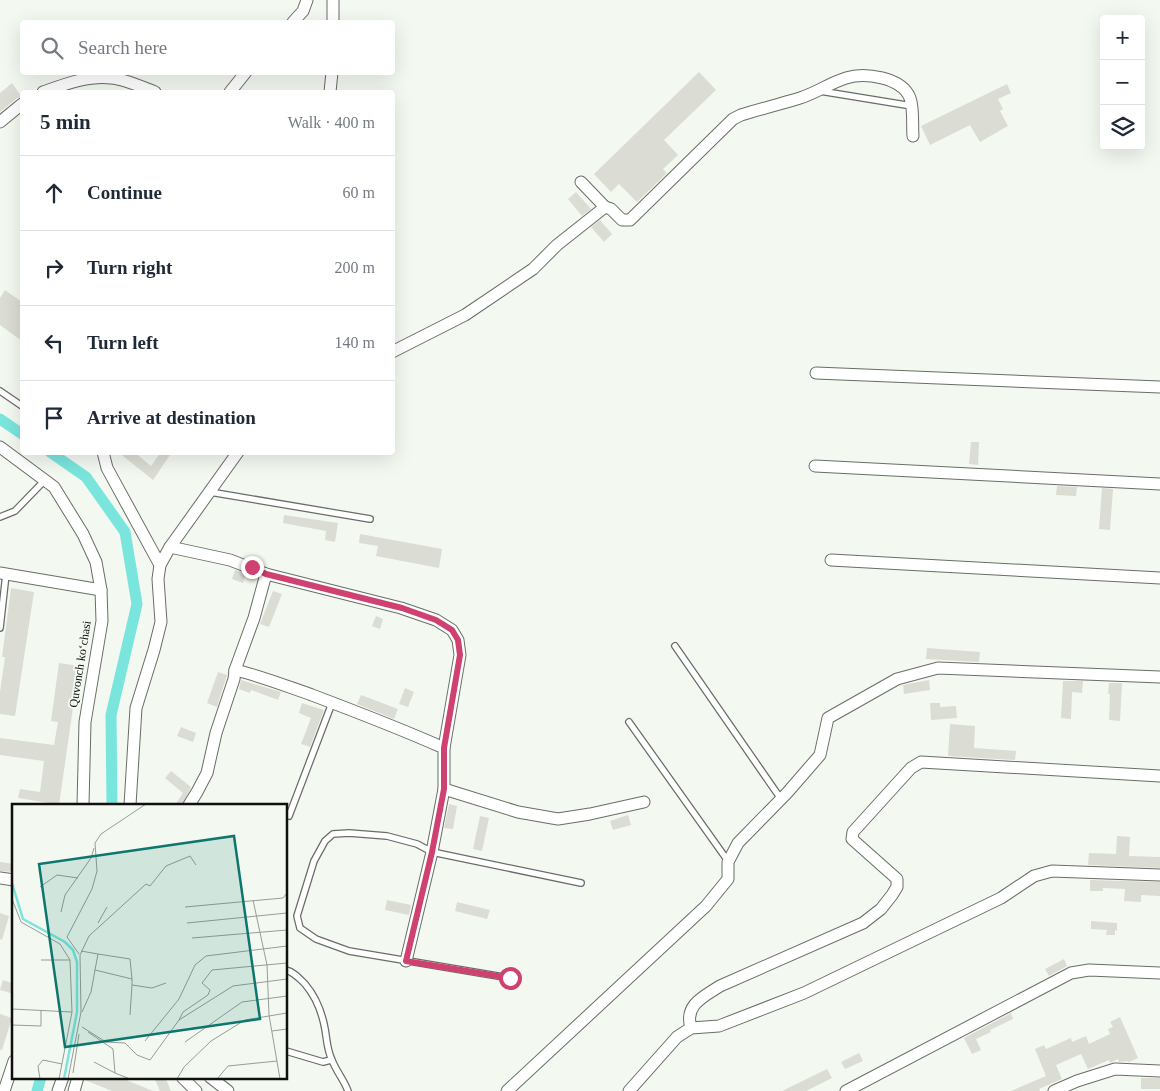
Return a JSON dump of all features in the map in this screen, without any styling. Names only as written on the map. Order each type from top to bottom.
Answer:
[{"type":"street","points":[[295,20],[303,11],[307,0]]},
{"type":"street","points":[[333,0],[333,20]]},
{"type":"street","points":[[232,90],[244,75]]},
{"type":"street","points":[[330,90],[332,75]]},
{"type":"street","points":[[581,182],[604,207],[611,209],[622,220],[630,220],[733,119],[802,97],[847,78],[865,76],[885,78],[901,86],[910,97],[912,106],[912,136]]},
{"type":"street","points":[[48,90],[94,78],[112,78],[149,90]]},
{"type":"street","points":[[0,122],[20,106]]},
{"type":"street","points":[[395,350],[466,315],[488,300],[533,269],[557,245],[604,207]]},
{"type":"street","points":[[816,373],[1160,387]]},
{"type":"street","name":"Quvonch koʻchasi","points":[[0,447],[54,487],[83,534],[96,562],[101,590],[102,621],[85,722],[83,804]]},
{"type":"street","points":[[103,455],[107,468],[160,565]]},
{"type":"street","points":[[130,804],[136,708],[161,622],[158,579],[160,565],[170,547],[236,455]]},
{"type":"street","points":[[815,466],[1160,484]]},
{"type":"street","points":[[170,547],[230,560],[266,574],[402,608],[436,620],[452,630],[458,640],[460,655],[444,748],[444,789],[432,852],[406,961]]},
{"type":"street","points":[[831,560],[1160,578]]},
{"type":"street","points":[[3,574],[101,590]]},
{"type":"street","points":[[190,804],[207,773],[216,733],[234,679],[235,670],[254,618],[266,574]]},
{"type":"street","points":[[507,1091],[706,906],[728,879],[728,862],[738,843],[820,755],[828,718],[897,679],[938,668],[1160,677]]},
{"type":"street","points":[[235,670],[257,676],[400,728],[444,748]]},
{"type":"street","points":[[691,1028],[688,1020],[691,1009],[700,999],[720,986],[863,923],[881,909],[897,887],[897,879],[852,838],[853,832],[911,768],[921,762],[1160,776]]},
{"type":"street","points":[[444,789],[518,812],[558,819],[644,802]]},
{"type":"street","points":[[629,1091],[677,1037],[691,1028],[719,1026],[804,993],[1001,898],[1034,876],[1052,871],[1160,875]]},
{"type":"street","points":[[846,1091],[1071,973],[1089,970],[1160,973]]},
{"type":"street","points":[[4,1091],[12,1067]]},
{"type":"street","points":[[1054,1091],[1077,1081],[1115,1069],[1160,1071]]},
{"type":"street","points":[[58,1091],[63,1078]]},
{"type":"street","points":[[74,1091],[78,1078]]},
{"type":"street","points":[[183,1078],[196,1091]]},
{"type":"street","points":[[211,1078],[228,1091]]},
{"type":"lane","points":[[817,90],[912,106]]},
{"type":"lane","points":[[0,391],[20,405]]},
{"type":"lane","points":[[0,517],[15,511],[45,480]]},
{"type":"lane","points":[[210,492],[370,519]]},
{"type":"lane","points":[[0,628],[3,574]]},
{"type":"lane","points":[[675,646],[781,799]]},
{"type":"lane","points":[[289,816],[332,703]]},
{"type":"lane","points":[[629,722],[728,862]]},
{"type":"lane","points":[[510,978],[349,951],[316,939],[300,928],[297,916],[314,861],[325,841],[333,834],[349,833],[387,836],[417,844],[432,852],[580,883]]},
{"type":"lane","points":[[288,970],[292,971],[302,980],[317,1002],[323,1016],[326,1045],[331,1060],[344,1080],[348,1091]]},
{"type":"lane","points":[[288,1053],[323,1062],[331,1060]]},
{"type":"building","points":[[699,72],[716,90],[664,140],[678,155],[663,169],[667,173],[637,202],[619,184],[611,192],[594,174]]},
{"type":"building","points":[[12,83],[20,94],[20,97],[0,112],[0,93]]},
{"type":"building","points":[[1007,84],[1011,93],[998,99],[1003,109],[1000,111],[1008,126],[980,142],[970,125],[930,145],[921,126]]},
{"type":"building","points":[[576,192],[591,209],[582,216],[568,199]]},
{"type":"building","points":[[600,220],[612,234],[604,242],[591,227]]},
{"type":"building","points":[[5,290],[20,301],[20,340],[0,325],[0,298]]},
{"type":"building","points":[[971,442],[979,442],[978,465],[969,464]]},
{"type":"building","points":[[122,455],[138,455],[151,466],[159,455],[170,455],[153,480]]},
{"type":"building","points":[[1057,486],[1077,487],[1076,496],[1056,495]]},
{"type":"building","points":[[1102,488],[1113,489],[1110,530],[1099,529]]},
{"type":"building","points":[[284,515],[338,523],[335,542],[325,540],[326,531],[283,523]]},
{"type":"building","points":[[360,534],[442,549],[439,568],[376,556],[378,546],[359,543]]},
{"type":"building","points":[[235,570],[246,574],[243,583],[232,579]]},
{"type":"building","points":[[11,588],[34,592],[15,716],[0,714],[0,692],[5,657],[2,657]]},
{"type":"building","points":[[273,591],[282,594],[269,627],[260,624]]},
{"type":"building","points":[[376,616],[383,619],[380,629],[372,626]]},
{"type":"building","points":[[927,648],[980,652],[979,662],[926,659]]},
{"type":"building","points":[[59,663],[79,666],[59,804],[18,798],[20,789],[40,792],[44,761],[0,755],[0,738],[54,745],[58,722],[51,721]]},
{"type":"building","points":[[218,672],[227,675],[217,707],[207,703]]},
{"type":"building","points":[[241,680],[281,692],[278,700],[251,690],[250,693],[239,689]]},
{"type":"building","points":[[929,680],[930,690],[904,694],[903,685]]},
{"type":"building","points":[[1063,681],[1083,681],[1082,693],[1072,692],[1071,719],[1061,718]]},
{"type":"building","points":[[1109,683],[1122,683],[1120,721],[1109,720]]},
{"type":"building","points":[[405,688],[414,692],[408,707],[399,704]]},
{"type":"building","points":[[361,695],[398,709],[394,719],[357,704]]},
{"type":"building","points":[[302,703],[324,710],[310,747],[301,744],[311,718],[299,713]]},
{"type":"building","points":[[930,703],[940,703],[940,707],[956,706],[957,718],[931,720]]},
{"type":"building","points":[[950,724],[975,726],[974,748],[1016,751],[1015,760],[948,756]]},
{"type":"building","points":[[181,727],[196,733],[193,742],[177,736]]},
{"type":"building","points":[[171,771],[191,787],[182,804],[176,804],[183,793],[165,778]]},
{"type":"building","points":[[449,804],[457,806],[453,829],[444,828]]},
{"type":"building","points":[[628,815],[631,825],[613,830],[610,821]]},
{"type":"building","points":[[480,816],[489,818],[482,851],[473,849]]},
{"type":"building","points":[[1117,836],[1130,837],[1129,856],[1160,857],[1160,868],[1088,865],[1089,853],[1116,854]]},
{"type":"building","points":[[0,862],[12,864],[12,872],[0,871]]},
{"type":"building","points":[[1090,880],[1160,882],[1160,896],[1141,895],[1141,902],[1124,901],[1125,889],[1103,888],[1103,891],[1090,891]]},
{"type":"building","points":[[387,900],[411,905],[409,915],[385,910]]},
{"type":"building","points":[[457,902],[490,910],[487,919],[455,911]]},
{"type":"building","points":[[0,913],[9,916],[2,940],[0,939]]},
{"type":"building","points":[[1091,921],[1117,923],[1117,931],[1115,930],[1115,935],[1106,935],[1107,930],[1091,929]]},
{"type":"building","points":[[1064,959],[1067,966],[1049,976],[1045,969]]},
{"type":"building","points":[[3,980],[12,983],[12,993],[0,990]]},
{"type":"building","points":[[1011,1013],[1013,1019],[976,1039],[981,1050],[972,1054],[964,1038]]},
{"type":"building","points":[[0,1014],[12,1018],[2,1050],[0,1050]]},
{"type":"building","points":[[1120,1017],[1138,1058],[1129,1062],[1119,1062],[1118,1059],[1110,1063],[1109,1060],[1088,1069],[1081,1054],[1056,1065],[1062,1079],[1039,1089],[1040,1091],[1011,1091],[1046,1076],[1035,1049],[1044,1045],[1046,1049],[1071,1038],[1072,1042],[1086,1036],[1089,1044],[1110,1034],[1108,1029],[1113,1027],[1110,1022]]},
{"type":"building","points":[[859,1053],[863,1061],[845,1069],[841,1062]]},
{"type":"building","points":[[827,1069],[832,1078],[806,1091],[782,1091]]},
{"type":"building","points":[[85,1078],[121,1078],[153,1091],[112,1091],[85,1080]]},
{"type":"building","points":[[154,1078],[165,1078],[171,1091],[160,1091]]},
{"type":"building","points":[[1141,1078],[1160,1078],[1160,1089],[1141,1089]]},
{"type":"waterway","points":[[0,419],[20,433]]},
{"type":"waterway","points":[[54,455],[86,477],[125,532],[137,604],[111,715],[112,804]]},
{"type":"waterway","points":[[37,1091],[41,1078]]},
{"type":"route","points":[[252,567],[266,574],[402,608],[436,620],[452,630],[458,640],[460,655],[444,748],[444,789],[432,852],[406,961],[510,978]]}]
